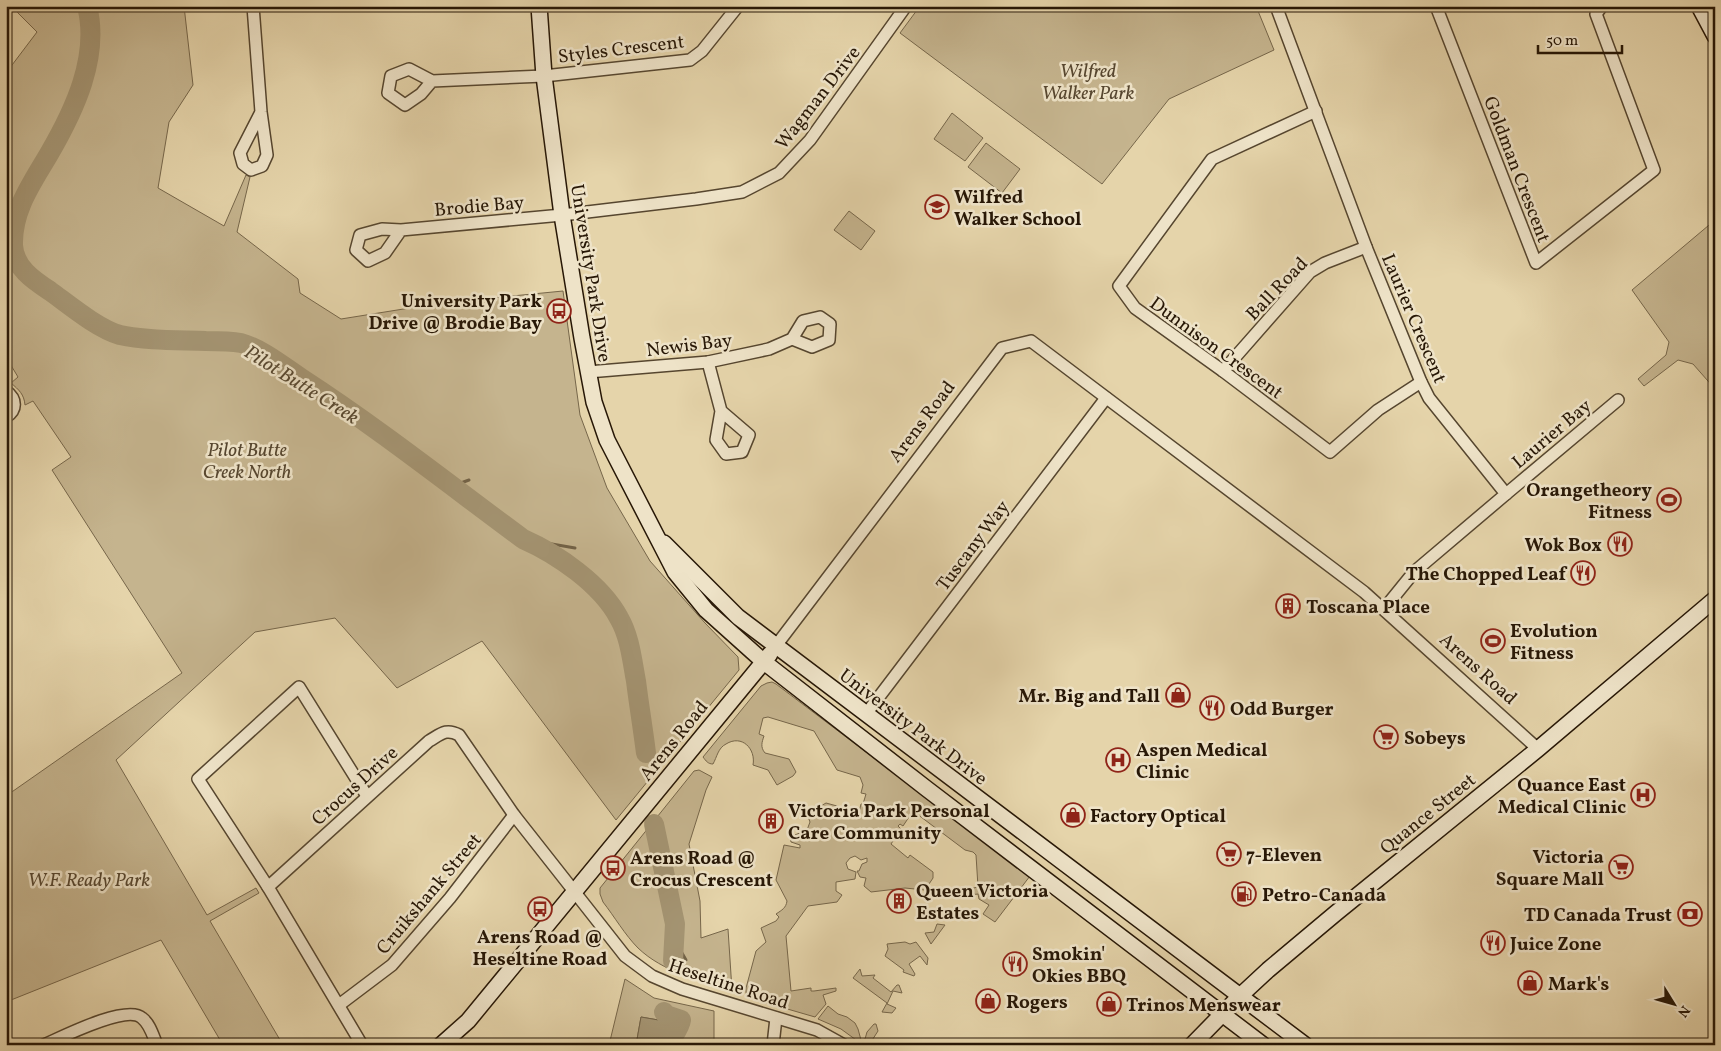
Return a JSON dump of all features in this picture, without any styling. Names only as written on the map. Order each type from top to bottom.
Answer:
[{"type":"street","points":[[254,6],[261,112]]},
{"type":"street","name":"University Park Drive","points":[[539,6],[544,76],[562,215],[594,402],[606,440],[675,572],[706,610],[764,662],[927,790],[1263,1045]]},
{"type":"street","name":"Styles Crescent","points":[[432,81],[544,76],[690,60],[702,51],[738,6]]},
{"type":"street","name":"Wagman Drive","points":[[562,215],[742,192],[778,173],[810,140],[906,6]]},
{"type":"street","name":"Laurier Crescent","points":[[1276,6],[1366,247],[1421,382],[1429,398],[1506,494]]},
{"type":"street","name":"Goldman Crescent","points":[[1436,6],[1536,262],[1654,170],[1596,14],[1602,6]]},
{"type":"street","points":[[1700,6],[1715,36]]},
{"type":"street","name":"Dunnison Crescent","points":[[1316,111],[1212,160],[1119,286],[1135,308],[1223,371],[1330,452],[1378,410],[1421,382]]},
{"type":"street","name":"Brodie Bay","points":[[401,230],[562,215]]},
{"type":"street","name":"Ball Road","points":[[1223,371],[1310,272],[1325,263],[1366,247]]},
{"type":"street","name":"Newis Bay","points":[[588,372],[708,362],[769,349],[792,339]]},
{"type":"street","name":"Arens Road","points":[[441,1045],[468,1021],[764,662],[1002,348],[1031,341],[1364,592],[1538,749]]},
{"type":"street","points":[[708,362],[721,411]]},
{"type":"street","points":[[6,391],[11,395],[14,403],[12,412],[6,418]]},
{"type":"street","name":"Tuscany Way","points":[[866,714],[1106,398]]},
{"type":"street","name":"Laurier Bay","points":[[1506,494],[1618,400]]},
{"type":"street","points":[[1384,610],[1414,572],[1506,494]]},
{"type":"street","name":"University Park Drive","points":[[654,533],[738,617],[776,647],[1305,1045]]},
{"type":"street","name":"Quance Street","points":[[1192,1045],[1240,996],[1336,913],[1538,749],[1715,599]]},
{"type":"street","points":[[362,1045],[268,887],[198,778],[298,687],[367,796]]},
{"type":"street","name":"Crocus Drive","points":[[268,887],[429,741],[443,732],[452,731],[459,735],[514,815],[575,893]]},
{"type":"street","name":"Cruikshank Street","points":[[338,1005],[392,965],[450,898],[514,815]]},
{"type":"street","name":"Heseltine Road","points":[[575,893],[625,956],[652,976],[682,988],[817,1030],[844,1045]]},
{"type":"street","points":[[1097,918],[1104,909],[1125,908]]},
{"type":"street","points":[[44,1045],[113,1016],[128,1014],[141,1016],[149,1026],[157,1045]]},
{"type":"street","points":[[773,1045],[776,1018]]},
{"type":"green space","name":"Pilot Butte Creek North","points":[[11,6],[184,6],[193,85],[169,122],[158,188],[224,226],[246,175],[250,177],[237,232],[298,279],[300,293],[341,319],[441,303],[563,291],[580,415],[607,488],[650,561],[738,657],[739,670],[616,820],[482,641],[397,688],[335,618],[255,632],[116,760],[207,915],[256,888],[259,893],[210,921],[283,1045],[223,1045],[161,940],[6,1002],[6,796],[182,673],[52,470],[71,457],[33,401],[25,405],[21,392],[11,383],[18,377],[6,357],[6,73],[37,32]]},
{"type":"green space","name":"Wilfred Walker Park","points":[[920,6],[1256,6],[1274,50],[1169,99],[1102,184],[900,33]]},
{"type":"green space","points":[[952,113],[983,138],[965,161],[934,139]]},
{"type":"green space","points":[[986,143],[1020,169],[1002,193],[968,167]]},
{"type":"green space","points":[[849,211],[875,231],[861,250],[834,230]]},
{"type":"green space","points":[[1715,220],[1715,389],[1693,364],[1678,360],[1644,386],[1638,379],[1666,355],[1669,342],[1632,290]]},
{"type":"green space","points":[[772,682],[1030,876],[995,922],[983,914],[989,905],[979,899],[978,894],[970,895],[969,889],[978,887],[976,855],[965,850],[913,811],[903,826],[900,824],[898,826],[901,829],[891,844],[908,858],[910,855],[933,872],[933,878],[925,890],[905,888],[871,892],[864,886],[866,878],[860,877],[857,871],[859,871],[862,864],[867,862],[867,858],[861,860],[855,856],[846,863],[848,869],[856,872],[855,879],[836,882],[836,891],[842,895],[837,902],[808,906],[786,936],[791,991],[811,988],[811,991],[814,991],[836,988],[836,991],[823,995],[826,1004],[815,1017],[746,997],[746,988],[756,951],[766,942],[761,928],[776,921],[779,917],[776,914],[783,909],[787,901],[776,880],[784,845],[800,848],[800,845],[791,842],[790,837],[807,830],[810,822],[807,814],[826,803],[859,812],[866,794],[861,793],[863,785],[860,777],[837,770],[814,731],[768,717],[763,718],[759,734],[764,736],[762,749],[765,753],[789,759],[796,772],[793,776],[777,785],[768,770],[753,765],[752,754],[747,745],[737,741],[732,741],[723,746],[719,750],[713,764],[705,760],[703,757],[761,686]]},
{"type":"green space","points":[[699,770],[712,777],[689,844],[700,901],[701,938],[728,929],[732,990],[694,979],[670,969],[648,956],[629,937],[603,902],[600,894],[600,888],[694,771]]},
{"type":"green space","points":[[937,924],[945,925],[931,944],[925,933],[934,932]]},
{"type":"green space","points":[[905,942],[910,944],[916,942],[928,958],[927,965],[920,956],[909,964],[915,974],[914,976],[903,972],[904,970],[885,956],[888,949],[887,944]]},
{"type":"green space","points":[[860,969],[862,976],[875,975],[873,978],[891,992],[899,985],[902,993],[893,991],[887,1004],[896,1008],[892,1013],[882,1012],[887,1003],[853,978]]},
{"type":"green space","points":[[625,979],[654,998],[714,1011],[714,1045],[677,1045],[681,1024],[641,1017],[636,1045],[609,1045]]},
{"type":"green space","points":[[828,1006],[855,1023],[861,1040],[865,1039],[867,1032],[876,1024],[878,1031],[869,1045],[863,1045],[841,1029],[818,1019]]},
{"type":"shaded area","points":[[641,1017],[682,1024],[677,1045],[636,1045]]},
{"type":"waterway","name":"Pilot Butte Creek","points":[[87,6],[90,25],[90,45],[82,83],[67,120],[19,208],[13,245],[14,253],[21,266],[37,282],[84,316],[111,332],[130,337],[152,339],[237,342],[264,354],[330,397],[523,539],[550,553],[577,571],[601,593],[623,625],[636,681],[646,753]]},
{"type":"waterway","name":"Pilot Butte Creek","points":[[6,251],[13,244]]},
{"type":"waterway","name":"Pilot Butte Creek","points":[[426,467],[426,474]]},
{"type":"waterway","points":[[448,483],[458,484],[469,480]]},
{"type":"waterway","points":[[523,539],[575,548]]},
{"type":"waterway","name":"Pilot Butte Creek","points":[[654,824],[675,924],[673,961]]},
{"type":"waterway","points":[[674,939],[686,960]]},
{"type":"waterway","name":"Pilot Butte Creek","points":[[664,1012],[666,1015],[681,1020],[668,1045]]},
{"type":"place","name":"Wilfred Walker School","points":[[937,207]]},
{"type":"place","name":"University Park Drive @ Brodie Bay","points":[[559,311]]},
{"type":"place","name":"Orangetheory Fitness","points":[[1669,500]]},
{"type":"place","name":"Wok Box","points":[[1620,544]]},
{"type":"place","name":"The Chopped Leaf","points":[[1583,573]]},
{"type":"place","name":"Toscana Place","points":[[1288,606]]},
{"type":"place","name":"Evolution Fitness","points":[[1493,641]]},
{"type":"place","name":"Mr. Big and Tall","points":[[1178,695]]},
{"type":"place","name":"Odd Burger","points":[[1212,708]]},
{"type":"place","name":"Sobeys","points":[[1386,737]]},
{"type":"place","name":"Aspen Medical Clinic","points":[[1118,760]]},
{"type":"place","name":"Quance East Medical Clinic","points":[[1643,795]]},
{"type":"place","name":"Factory Optical","points":[[1073,815]]},
{"type":"place","name":"Victoria Park Personal Care Community","points":[[771,821]]},
{"type":"place","name":"7-Eleven","points":[[1229,854]]},
{"type":"place","name":"Victoria Square Mall","points":[[1621,867]]},
{"type":"place","name":"Arens Road @ Crocus Crescent","points":[[613,868]]},
{"type":"place","name":"Petro-Canada","points":[[1244,894]]},
{"type":"place","name":"Queen Victoria Estates","points":[[899,901]]},
{"type":"place","name":"Arens Road @ Heseltine Road","points":[[540,909]]},
{"type":"place","name":"TD Canada Trust","points":[[1690,914]]},
{"type":"place","name":"Juice Zone","points":[[1493,943]]},
{"type":"place","name":"Smokin' Okies BBQ","points":[[1015,964]]},
{"type":"place","name":"Mark's","points":[[1530,983]]},
{"type":"place","name":"Rogers","points":[[988,1001]]},
{"type":"place","name":"Trinos Menswear","points":[[1109,1004]]},
{"type":"park label","name":"W.F. Ready Park","points":[[89,879]]}]
